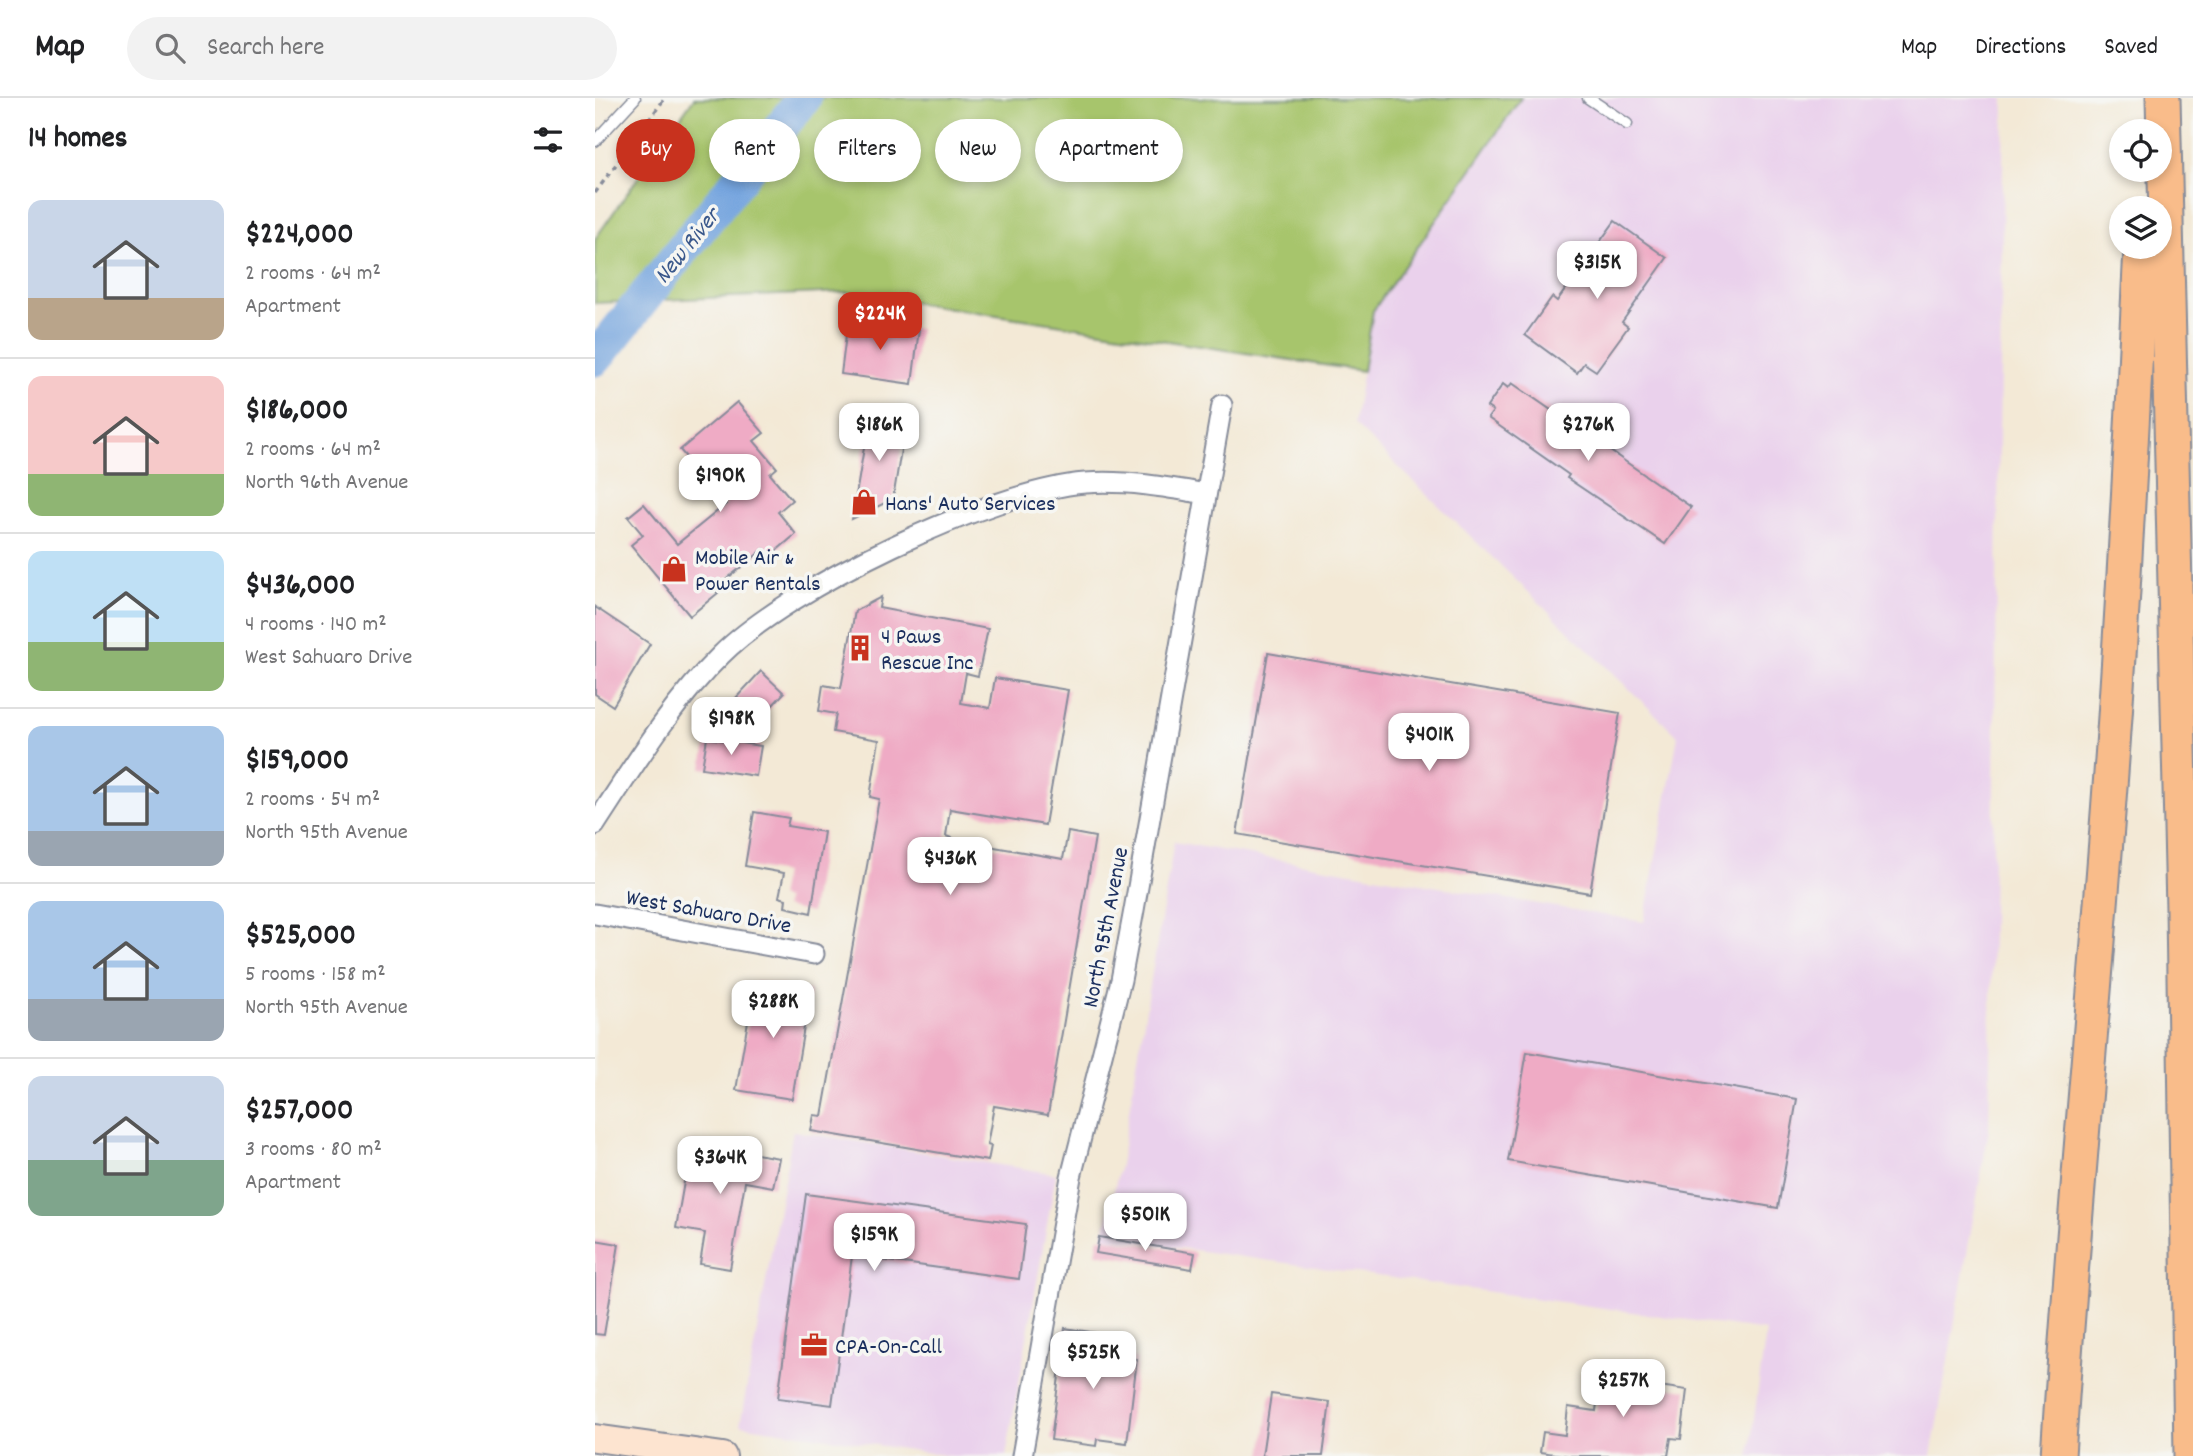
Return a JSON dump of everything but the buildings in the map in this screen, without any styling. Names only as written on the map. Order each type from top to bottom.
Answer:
[{"type":"highway","points":[[2145,98],[2145,119]]},
{"type":"highway","points":[[2163,98],[2183,909],[2191,1456]]},
{"type":"highway","points":[[2058,1456],[2109,800],[2130,489],[2140,259]]},
{"type":"main road","points":[[595,1438],[659,1452],[723,1456]]},
{"type":"street","name":"North 95th Avenue","points":[[1022,1456],[1071,1177],[1121,980],[1222,405]]},
{"type":"street","points":[[595,825],[644,752],[721,655],[755,625],[844,571],[995,502],[1055,488],[1084,483],[1119,483],[1206,494]]},
{"type":"street","name":"West Sahuaro Drive","points":[[595,914],[814,954]]},
{"type":"lane","points":[[595,141],[635,98]]},
{"type":"lane","points":[[1588,98],[1627,124]]},
{"type":"path","points":[[595,193],[665,98]]},
{"type":"shaded area","points":[[1521,98],[2004,98],[1989,1129],[1931,1456],[1749,1456],[1766,1331],[1103,1237],[1120,1165],[1174,842],[1644,922],[1678,736],[1354,424],[1373,311]]},
{"type":"shaded area","points":[[793,1131],[1056,1174],[1006,1456],[951,1456],[740,1425]]},
{"type":"green space","points":[[694,98],[1521,98],[1373,311],[1363,371],[846,292],[595,303],[595,239],[635,182],[695,182],[695,119],[679,119]]},
{"type":"waterway","name":"New River","points":[[595,359],[804,98]]},
{"type":"place","name":"Hans' Auto Services","points":[[864,502]]},
{"type":"place","name":"Mobile Air & Power Rentals","points":[[674,569]]},
{"type":"place","name":"4 Paws Rescue Inc","points":[[860,648]]},
{"type":"place","name":"CPA-On-Call","points":[[814,1345]]}]
